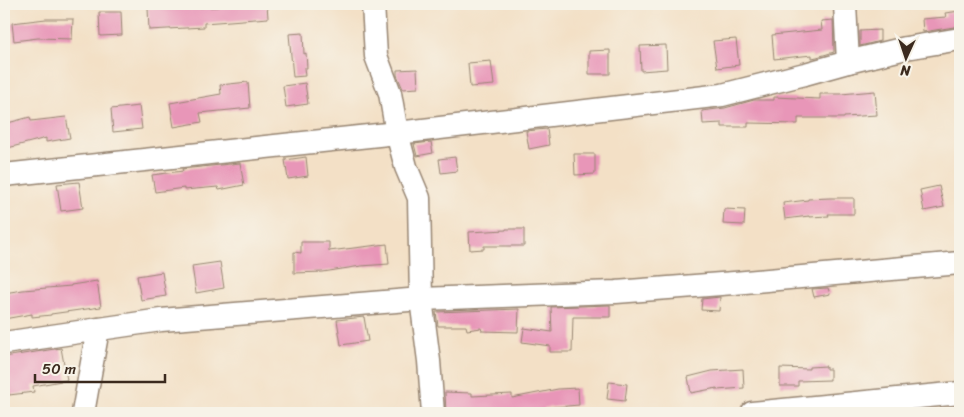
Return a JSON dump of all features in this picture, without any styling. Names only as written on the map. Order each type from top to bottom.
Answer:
[{"type":"street","points":[[373,4],[376,56],[390,93],[397,133],[406,167],[420,198],[421,300],[429,361],[433,413]]},
{"type":"street","points":[[846,4],[848,62]]},
{"type":"street","points":[[4,176],[722,95],[906,48],[960,39]]},
{"type":"street","points":[[4,343],[161,320],[421,300],[626,291],[960,263]]},
{"type":"street","points":[[83,413],[98,330]]},
{"type":"street","points":[[752,413],[960,393]]},
{"type":"building","points":[[218,4],[267,4],[268,18],[204,23],[204,27],[149,30],[148,8],[218,7]]},
{"type":"building","points":[[960,11],[960,26],[923,32],[922,19],[946,17],[945,13]]},
{"type":"building","points":[[99,12],[121,12],[122,35],[100,36]]},
{"type":"building","points":[[46,19],[73,19],[72,39],[38,38],[14,41],[12,23]]},
{"type":"building","points":[[833,20],[834,52],[812,58],[812,55],[774,59],[772,35],[822,30],[821,21]]},
{"type":"building","points":[[880,30],[880,41],[860,46],[860,31]]},
{"type":"building","points":[[303,33],[307,68],[304,68],[305,76],[293,77],[289,34]]},
{"type":"building","points":[[736,39],[739,65],[717,68],[713,41]]},
{"type":"building","points":[[666,45],[667,69],[641,71],[640,46]]},
{"type":"building","points":[[610,50],[610,74],[589,74],[589,51]]},
{"type":"building","points":[[491,61],[494,85],[470,87],[468,63]]},
{"type":"building","points":[[417,69],[418,88],[403,89],[397,75],[397,70]]},
{"type":"building","points":[[248,82],[250,108],[200,113],[202,122],[174,127],[170,103],[221,94],[220,85]]},
{"type":"building","points":[[305,83],[308,104],[286,107],[283,86]]},
{"type":"building","points":[[875,91],[877,115],[844,118],[798,118],[798,124],[748,123],[748,127],[722,127],[722,123],[703,124],[702,111],[725,108],[754,100],[774,100],[774,97],[820,99],[820,94]]},
{"type":"building","points":[[139,106],[142,129],[113,132],[111,109]]},
{"type":"building","points":[[30,117],[31,121],[66,117],[70,138],[46,142],[46,138],[4,149],[4,124]]},
{"type":"building","points":[[547,129],[549,145],[529,149],[526,131]]},
{"type":"building","points":[[431,142],[433,153],[417,156],[414,144]]},
{"type":"building","points":[[574,154],[595,154],[595,174],[575,175]]},
{"type":"building","points":[[306,157],[308,176],[288,179],[285,160]]},
{"type":"building","points":[[455,157],[457,171],[441,173],[439,159]]},
{"type":"building","points":[[240,163],[244,185],[219,190],[218,187],[184,190],[184,188],[155,192],[152,175],[183,171],[182,169]]},
{"type":"building","points":[[79,182],[83,208],[61,211],[57,184]]},
{"type":"building","points":[[939,186],[944,207],[924,211],[920,190]]},
{"type":"building","points":[[830,198],[854,198],[854,214],[828,214],[829,216],[785,219],[783,203]]},
{"type":"building","points":[[724,209],[745,210],[744,225],[723,224]]},
{"type":"building","points":[[524,229],[524,246],[484,246],[484,249],[470,250],[469,232]]},
{"type":"building","points":[[301,242],[329,242],[329,251],[387,244],[389,264],[323,272],[294,273],[294,252],[301,253]]},
{"type":"building","points":[[220,262],[224,288],[196,293],[192,266]]},
{"type":"building","points":[[162,272],[166,296],[141,300],[137,276]]},
{"type":"building","points":[[97,281],[101,307],[51,315],[32,317],[32,314],[4,319],[4,293],[71,286]]},
{"type":"building","points":[[828,288],[830,294],[814,297],[812,289]]},
{"type":"building","points":[[720,297],[719,311],[701,310],[702,299]]},
{"type":"building","points":[[610,305],[610,317],[573,317],[572,352],[550,352],[550,346],[522,342],[524,328],[552,332],[551,307]]},
{"type":"building","points":[[519,309],[518,332],[482,331],[481,328],[467,330],[466,326],[438,326],[436,312]]},
{"type":"building","points":[[364,317],[368,341],[341,345],[337,320]]},
{"type":"building","points":[[61,348],[67,380],[33,386],[34,392],[9,395],[4,357]]},
{"type":"building","points":[[826,366],[826,369],[830,369],[830,380],[798,381],[798,386],[780,386],[780,368],[809,369],[809,367]]},
{"type":"building","points":[[743,369],[744,388],[717,390],[717,388],[691,393],[688,377],[712,371]]},
{"type":"building","points":[[609,382],[627,384],[625,401],[607,399]]},
{"type":"building","points":[[578,388],[579,405],[544,408],[545,411],[532,413],[446,413],[445,392],[472,393],[472,396],[512,394],[512,398],[558,389]]}]
